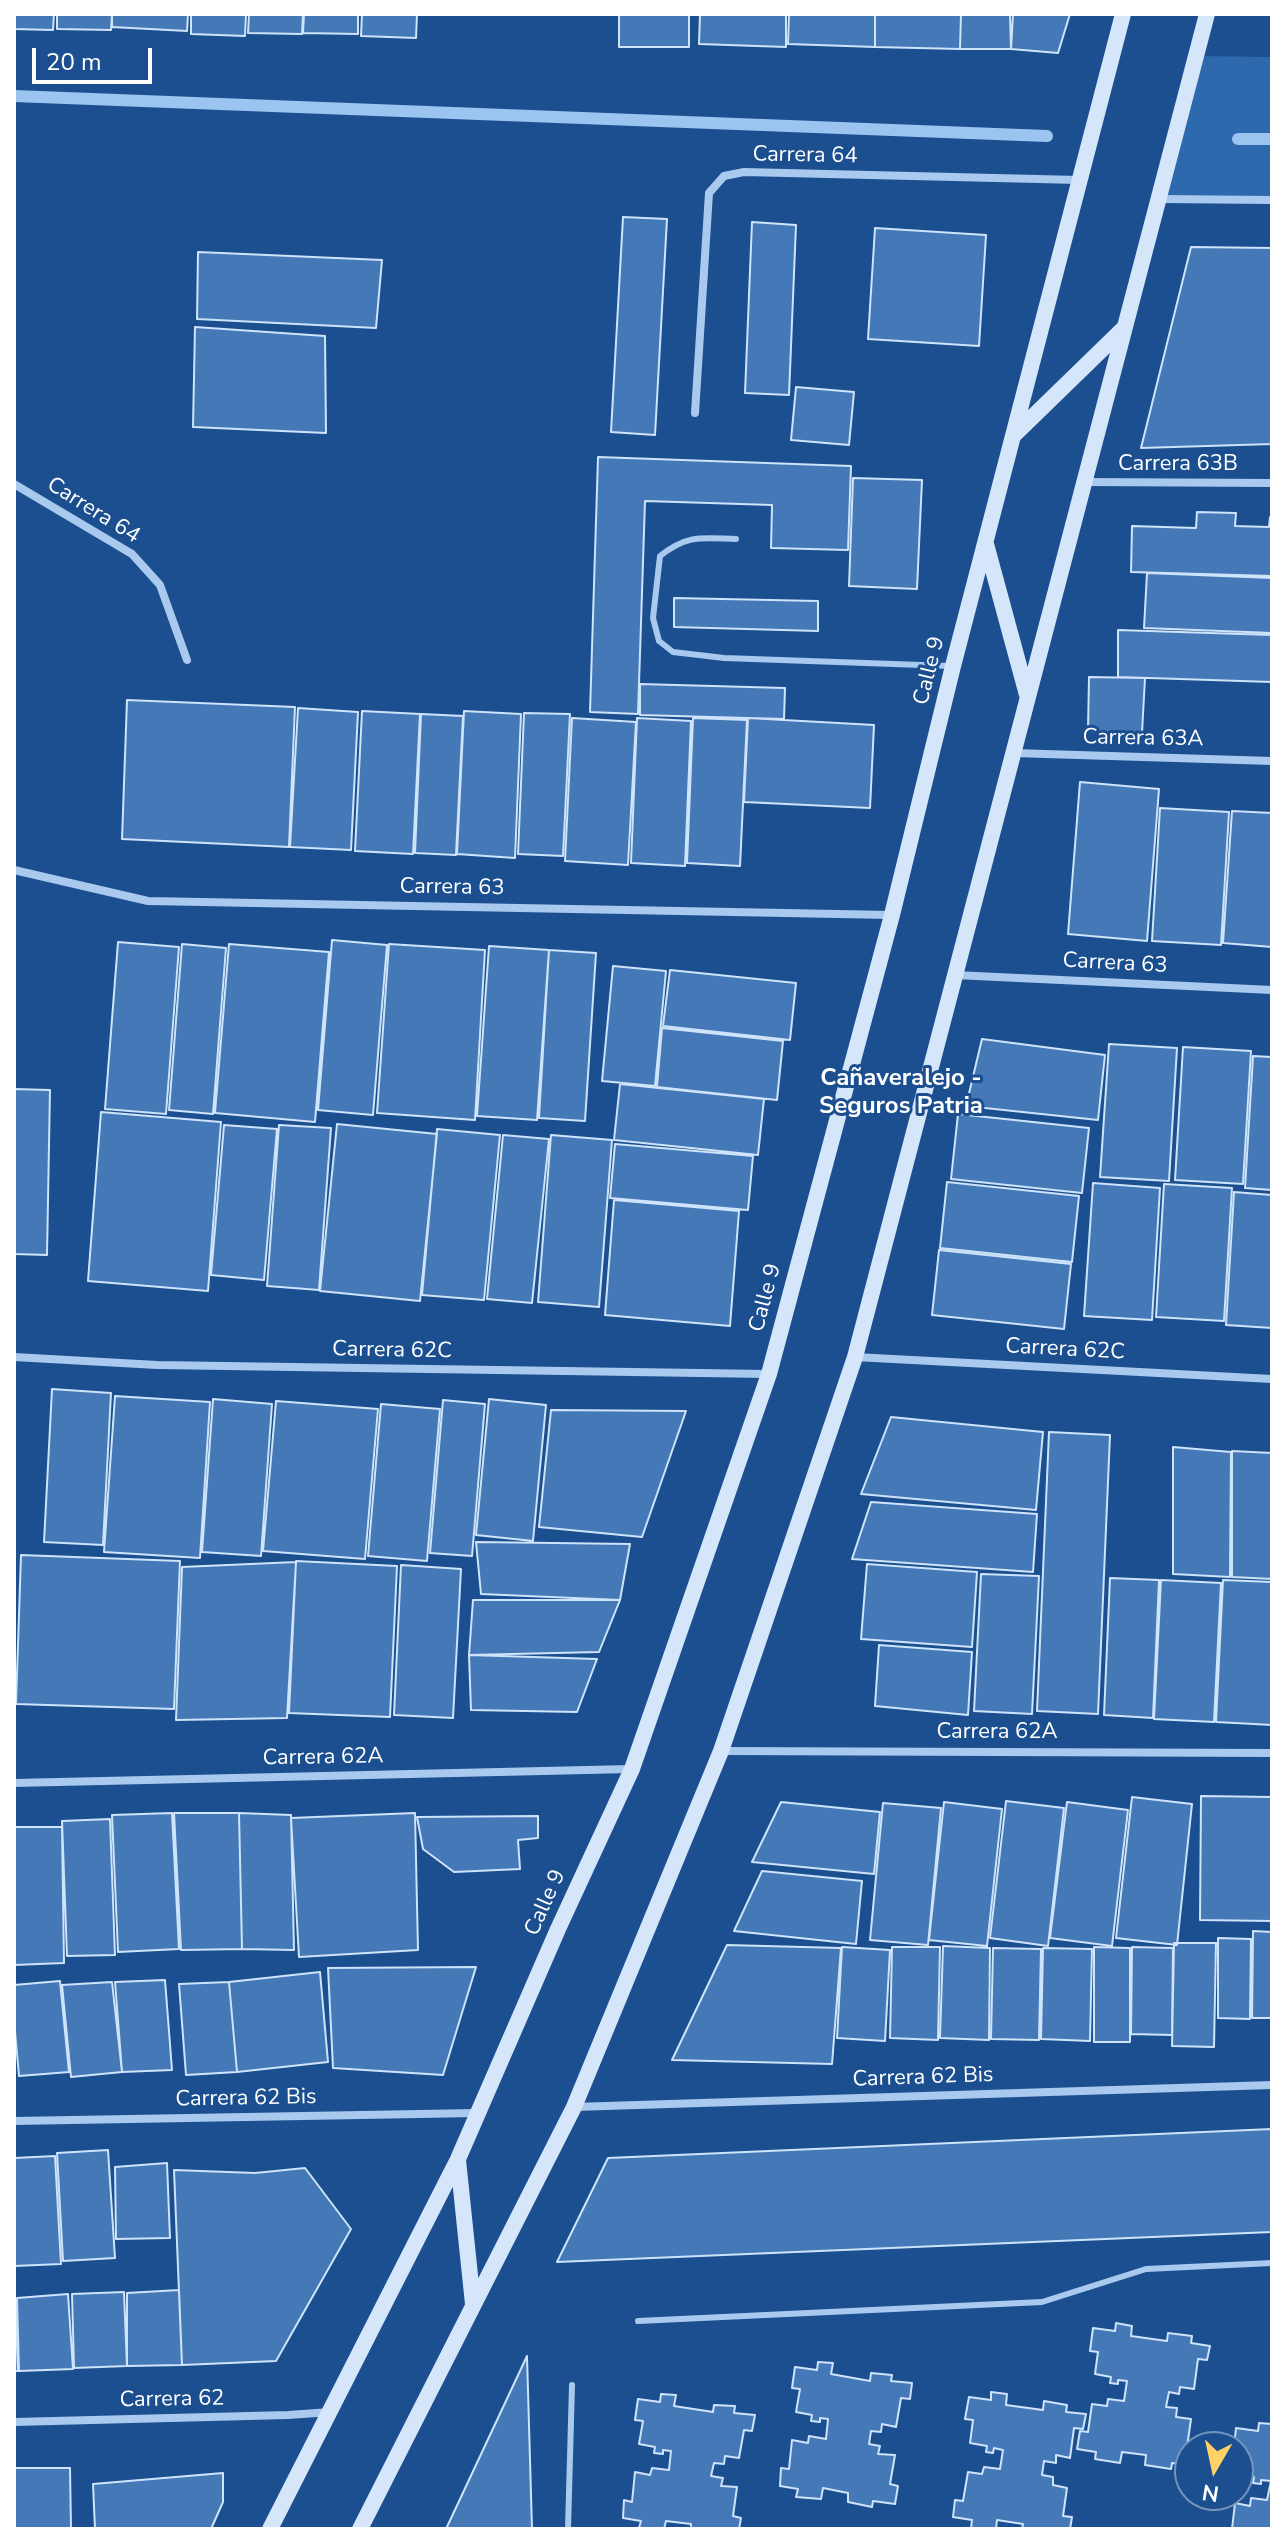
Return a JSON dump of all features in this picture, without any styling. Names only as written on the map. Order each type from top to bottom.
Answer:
[{"type":"main road","name":"Calle 9","points":[[270,2529],[458,2159],[632,1769],[769,1374],[892,915],[953,666],[1123,14]]},
{"type":"main road","points":[[360,2529],[574,2107],[721,1751],[855,1357],[1207,14]]},
{"type":"main road","points":[[1014,435],[1124,328]]},
{"type":"main road","points":[[985,542],[1028,697]]},
{"type":"main road","points":[[458,2159],[473,2304]]},
{"type":"street","name":"Carrera 64","points":[[695,413],[709,193],[724,176],[744,172],[1080,180]]},
{"type":"street","points":[[1158,199],[1272,200]]},
{"type":"street","name":"Carrera 63B","points":[[1083,482],[1272,483]]},
{"type":"street","name":"Carrera 64","points":[[14,484],[132,554],[160,585],[187,660]]},
{"type":"street","name":"Carrera 63A","points":[[1013,753],[1272,761]]},
{"type":"street","name":"Carrera 63","points":[[14,870],[148,901],[892,915]]},
{"type":"street","name":"Carrera 63","points":[[955,975],[1272,990]]},
{"type":"street","name":"Carrera 62C","points":[[14,1357],[173,1366],[769,1374]]},
{"type":"street","name":"Carrera 62C","points":[[855,1357],[1272,1379]]},
{"type":"street","name":"Carrera 62A","points":[[721,1751],[1272,1753]]},
{"type":"street","name":"Carrera 62A","points":[[14,1783],[632,1769]]},
{"type":"street","name":"Carrera 62 Bis","points":[[574,2107],[1272,2085]]},
{"type":"street","name":"Carrera 62 Bis","points":[[14,2121],[478,2113]]},
{"type":"street","name":"Carrera 62","points":[[14,2422],[331,2412]]},
{"type":"lane","points":[[736,539],[699,538],[676,543],[660,556],[653,618],[659,641],[673,652],[739,658],[953,666]]},
{"type":"lane","points":[[638,2321],[1042,2302],[1146,2269],[1272,2263]]},
{"type":"lane","points":[[568,2529],[572,2385]]},
{"type":"shaded area","points":[[1196,56],[1272,57],[1272,200],[1158,199]]},
{"type":"building","points":[[14,14],[54,14],[53,30],[14,29]]},
{"type":"building","points":[[57,14],[112,14],[111,30],[57,29]]},
{"type":"building","points":[[112,14],[188,14],[187,31],[112,27]]},
{"type":"building","points":[[191,14],[246,14],[245,36],[191,34]]},
{"type":"building","points":[[249,14],[303,14],[302,34],[248,33]]},
{"type":"building","points":[[304,14],[358,14],[358,34],[303,33]]},
{"type":"building","points":[[362,14],[417,14],[416,38],[361,36]]},
{"type":"building","points":[[619,14],[689,14],[689,47],[619,47]]},
{"type":"building","points":[[700,14],[786,14],[786,47],[699,44]]},
{"type":"building","points":[[789,14],[875,14],[875,47],[788,44]]},
{"type":"building","points":[[875,14],[961,14],[960,49],[875,47]]},
{"type":"building","points":[[961,14],[1010,14],[1011,49],[960,49]]},
{"type":"building","points":[[1013,14],[1070,14],[1058,53],[1011,49]]},
{"type":"building","points":[[623,217],[667,219],[655,435],[611,432]]},
{"type":"building","points":[[752,222],[796,225],[789,395],[745,393]]},
{"type":"building","points":[[875,228],[986,235],[979,346],[868,339]]},
{"type":"building","points":[[1191,247],[1272,248],[1272,444],[1141,448]]},
{"type":"building","points":[[198,252],[382,260],[376,328],[197,319]]},
{"type":"building","points":[[195,327],[325,336],[326,433],[193,427]]},
{"type":"building","points":[[796,387],[854,392],[849,445],[791,440]]},
{"type":"building","points":[[598,457],[851,466],[848,550],[771,548],[772,505],[645,501],[638,714],[590,712]]},
{"type":"building","points":[[853,478],[922,480],[917,589],[849,586]]},
{"type":"building","points":[[1197,512],[1236,513],[1235,526],[1269,527],[1272,517],[1272,576],[1131,572],[1132,526],[1196,528]]},
{"type":"building","points":[[1147,573],[1272,578],[1272,633],[1144,628]]},
{"type":"building","points":[[674,598],[818,601],[818,631],[674,627]]},
{"type":"building","points":[[1118,630],[1272,635],[1272,682],[1118,677]]},
{"type":"building","points":[[1089,677],[1145,678],[1142,733],[1088,731]]},
{"type":"building","points":[[640,684],[785,688],[784,719],[640,715]]},
{"type":"building","points":[[127,700],[295,707],[289,847],[122,839]]},
{"type":"building","points":[[298,708],[358,712],[351,850],[290,847]]},
{"type":"building","points":[[362,711],[420,714],[413,854],[355,851]]},
{"type":"building","points":[[464,711],[521,714],[515,858],[457,854]]},
{"type":"building","points":[[524,713],[570,714],[563,856],[518,854]]},
{"type":"building","points":[[421,714],[463,716],[456,855],[415,853]]},
{"type":"building","points":[[572,718],[636,722],[628,865],[565,861]]},
{"type":"building","points":[[637,718],[691,721],[685,866],[631,863]]},
{"type":"building","points":[[693,718],[747,720],[740,866],[687,863]]},
{"type":"building","points":[[748,718],[874,725],[870,808],[744,802]]},
{"type":"building","points":[[1080,782],[1159,789],[1147,941],[1068,934]]},
{"type":"building","points":[[1160,808],[1229,812],[1221,945],[1152,941]]},
{"type":"building","points":[[1232,811],[1272,813],[1272,947],[1223,943]]},
{"type":"building","points":[[332,940],[387,945],[373,1115],[318,1110]]},
{"type":"building","points":[[118,942],[179,947],[166,1114],[105,1109]]},
{"type":"building","points":[[182,944],[226,948],[213,1114],[169,1110]]},
{"type":"building","points":[[229,944],[329,952],[315,1122],[215,1113]]},
{"type":"building","points":[[389,944],[485,950],[475,1120],[377,1113]]},
{"type":"building","points":[[489,946],[549,950],[537,1120],[477,1116]]},
{"type":"building","points":[[549,950],[596,953],[585,1121],[539,1118]]},
{"type":"building","points":[[613,966],[666,971],[655,1086],[602,1081]]},
{"type":"building","points":[[670,970],[796,983],[790,1040],[663,1026]]},
{"type":"building","points":[[662,1028],[783,1041],[777,1100],[657,1087]]},
{"type":"building","points":[[982,1039],[1105,1055],[1098,1120],[966,1106]]},
{"type":"building","points":[[1109,1044],[1177,1048],[1169,1181],[1100,1177]]},
{"type":"building","points":[[1183,1047],[1251,1051],[1243,1184],[1175,1180]]},
{"type":"building","points":[[1253,1056],[1272,1057],[1272,1190],[1245,1188]]},
{"type":"building","points":[[620,1084],[764,1099],[758,1155],[614,1140]]},
{"type":"building","points":[[14,1089],[50,1090],[47,1255],[14,1254]]},
{"type":"building","points":[[101,1112],[221,1122],[208,1291],[88,1281]]},
{"type":"building","points":[[958,1114],[1089,1128],[1082,1193],[951,1179]]},
{"type":"building","points":[[337,1124],[437,1134],[420,1301],[320,1291]]},
{"type":"building","points":[[224,1125],[277,1129],[264,1280],[211,1275]]},
{"type":"building","points":[[279,1125],[331,1128],[319,1290],[267,1286]]},
{"type":"building","points":[[437,1129],[500,1135],[484,1300],[422,1295]]},
{"type":"building","points":[[503,1135],[549,1139],[532,1303],[487,1299]]},
{"type":"building","points":[[551,1135],[612,1140],[599,1307],[538,1302]]},
{"type":"building","points":[[615,1144],[753,1156],[748,1210],[610,1198]]},
{"type":"building","points":[[947,1182],[1079,1196],[1072,1262],[940,1248]]},
{"type":"building","points":[[1093,1183],[1160,1188],[1152,1320],[1084,1316]]},
{"type":"building","points":[[1164,1184],[1232,1188],[1224,1321],[1156,1317]]},
{"type":"building","points":[[1234,1192],[1272,1195],[1272,1328],[1226,1325]]},
{"type":"building","points":[[614,1200],[739,1211],[730,1326],[605,1315]]},
{"type":"building","points":[[939,1250],[1071,1264],[1064,1329],[932,1315]]},
{"type":"building","points":[[52,1389],[111,1393],[103,1545],[44,1542]]},
{"type":"building","points":[[115,1396],[210,1402],[200,1558],[104,1552]]},
{"type":"building","points":[[213,1399],[272,1404],[261,1556],[202,1552]]},
{"type":"building","points":[[489,1399],[546,1405],[533,1541],[476,1535]]},
{"type":"building","points":[[443,1400],[485,1404],[472,1556],[430,1553]]},
{"type":"building","points":[[276,1401],[378,1409],[365,1559],[263,1551]]},
{"type":"building","points":[[381,1404],[440,1409],[427,1561],[368,1556]]},
{"type":"building","points":[[551,1410],[686,1411],[642,1537],[539,1527]]},
{"type":"building","points":[[891,1417],[1043,1432],[1036,1510],[861,1494]]},
{"type":"building","points":[[1049,1432],[1110,1435],[1098,1714],[1037,1711]]},
{"type":"building","points":[[1173,1447],[1231,1452],[1230,1577],[1173,1574]]},
{"type":"building","points":[[1232,1451],[1272,1453],[1272,1579],[1232,1577]]},
{"type":"building","points":[[871,1502],[1037,1514],[1033,1572],[852,1559]]},
{"type":"building","points":[[476,1542],[630,1544],[620,1600],[481,1594]]},
{"type":"building","points":[[21,1555],[180,1561],[174,1709],[16,1704]]},
{"type":"building","points":[[296,1561],[397,1566],[390,1717],[289,1713]]},
{"type":"building","points":[[296,1562],[287,1718],[176,1720],[182,1567]]},
{"type":"building","points":[[867,1564],[977,1572],[972,1647],[861,1639]]},
{"type":"building","points":[[401,1565],[461,1569],[453,1718],[394,1715]]},
{"type":"building","points":[[981,1574],[1039,1576],[1032,1714],[974,1711]]},
{"type":"building","points":[[1110,1578],[1159,1580],[1153,1718],[1104,1715]]},
{"type":"building","points":[[1161,1580],[1221,1583],[1214,1722],[1154,1719]]},
{"type":"building","points":[[1223,1580],[1272,1582],[1272,1725],[1216,1722]]},
{"type":"building","points":[[473,1600],[620,1600],[599,1652],[469,1655]]},
{"type":"building","points":[[879,1645],[972,1652],[968,1715],[875,1706]]},
{"type":"building","points":[[469,1655],[597,1659],[577,1712],[471,1710]]},
{"type":"building","points":[[1201,1796],[1272,1797],[1272,1921],[1200,1920]]},
{"type":"building","points":[[1132,1797],[1192,1804],[1177,1945],[1116,1938]]},
{"type":"building","points":[[1006,1801],[1064,1808],[1048,1946],[990,1938]]},
{"type":"building","points":[[781,1802],[880,1812],[874,1874],[752,1862]]},
{"type":"building","points":[[944,1802],[1002,1809],[987,1946],[929,1940]]},
{"type":"building","points":[[1067,1802],[1128,1810],[1112,1946],[1050,1938]]},
{"type":"building","points":[[883,1803],[941,1808],[928,1945],[870,1940]]},
{"type":"building","points":[[172,1813],[179,1949],[118,1952],[112,1815]]},
{"type":"building","points":[[174,1813],[239,1813],[242,1949],[181,1950]]},
{"type":"building","points":[[239,1813],[291,1815],[294,1950],[242,1949]]},
{"type":"building","points":[[415,1813],[418,1950],[299,1957],[291,1818]]},
{"type":"building","points":[[538,1816],[538,1838],[518,1840],[520,1869],[454,1872],[423,1849],[417,1817]]},
{"type":"building","points":[[110,1819],[115,1955],[67,1956],[62,1821]]},
{"type":"building","points":[[14,1827],[62,1827],[64,1963],[14,1965]]},
{"type":"building","points":[[762,1871],[862,1881],[856,1944],[734,1931]]},
{"type":"building","points":[[1253,1931],[1272,1932],[1272,2018],[1252,2018]]},
{"type":"building","points":[[1218,1938],[1251,1939],[1250,2019],[1218,2018]]},
{"type":"building","points":[[1174,1943],[1216,1943],[1214,2047],[1172,2046]]},
{"type":"building","points":[[727,1945],[841,1948],[832,2064],[672,2060]]},
{"type":"building","points":[[943,1946],[990,1948],[989,2040],[940,2038]]},
{"type":"building","points":[[842,1947],[890,1950],[885,2041],[837,2038]]},
{"type":"building","points":[[892,1947],[940,1947],[938,2040],[890,2038]]},
{"type":"building","points":[[1094,1947],[1130,1948],[1130,2042],[1094,2042]]},
{"type":"building","points":[[1132,1947],[1173,1948],[1172,2035],[1131,2034]]},
{"type":"building","points":[[993,1948],[1041,1949],[1039,2040],[991,2039]]},
{"type":"building","points":[[1043,1948],[1092,1949],[1090,2041],[1041,2039]]},
{"type":"building","points":[[476,1967],[443,2075],[333,2068],[328,1968]]},
{"type":"building","points":[[320,1972],[328,2062],[237,2072],[229,1982]]},
{"type":"building","points":[[165,1980],[172,2070],[122,2072],[115,1982]]},
{"type":"building","points":[[60,1981],[69,2072],[19,2076],[14,1985]]},
{"type":"building","points":[[112,1982],[122,2072],[71,2077],[62,1985]]},
{"type":"building","points":[[229,1982],[237,2072],[186,2075],[179,1984]]},
{"type":"building","points":[[1272,2129],[1272,2232],[557,2262],[608,2158]]},
{"type":"building","points":[[108,2150],[115,2258],[63,2261],[57,2153]]},
{"type":"building","points":[[55,2156],[61,2264],[14,2266],[14,2158]]},
{"type":"building","points":[[167,2163],[170,2238],[116,2239],[115,2167]]},
{"type":"building","points":[[305,2168],[351,2229],[276,2361],[182,2365],[174,2170],[255,2173]]},
{"type":"building","points":[[179,2290],[182,2365],[127,2366],[127,2293]]},
{"type":"building","points":[[124,2292],[127,2366],[74,2368],[72,2294]]},
{"type":"building","points":[[68,2294],[73,2369],[19,2371],[17,2298]]},
{"type":"building","points":[[15,2297],[18,2371],[14,2371]]},
{"type":"building","points":[[1116,2323],[1132,2326],[1131,2336],[1167,2341],[1168,2333],[1192,2336],[1191,2343],[1210,2346],[1207,2360],[1198,2359],[1194,2389],[1180,2387],[1179,2394],[1169,2392],[1166,2407],[1177,2408],[1176,2417],[1191,2419],[1189,2431],[1174,2431],[1174,2463],[1171,2469],[1145,2465],[1146,2455],[1122,2452],[1120,2463],[1095,2459],[1096,2452],[1077,2449],[1080,2431],[1088,2432],[1092,2404],[1107,2406],[1108,2399],[1124,2401],[1127,2381],[1110,2383],[1111,2377],[1095,2374],[1098,2352],[1090,2351],[1093,2328],[1115,2331]]},
{"type":"building","points":[[527,2356],[532,2529],[446,2529]]},
{"type":"building","points":[[818,2362],[833,2363],[831,2374],[870,2381],[871,2373],[892,2375],[891,2381],[912,2383],[910,2399],[901,2398],[896,2427],[882,2424],[881,2432],[871,2431],[869,2444],[880,2446],[878,2454],[895,2455],[890,2484],[898,2486],[895,2504],[873,2501],[872,2507],[848,2502],[848,2493],[823,2488],[821,2499],[796,2497],[798,2489],[780,2486],[781,2468],[789,2469],[792,2440],[808,2443],[809,2436],[826,2439],[828,2419],[811,2421],[812,2415],[796,2412],[800,2389],[792,2388],[795,2367],[817,2370]]},
{"type":"building","points":[[991,2392],[1007,2394],[1006,2405],[1043,2410],[1044,2401],[1067,2405],[1066,2412],[1086,2414],[1083,2429],[1074,2428],[1070,2458],[1056,2455],[1056,2463],[1044,2461],[1042,2475],[1053,2477],[1053,2485],[1067,2488],[1063,2516],[1072,2517],[1070,2529],[1022,2529],[1023,2524],[997,2520],[996,2529],[971,2528],[972,2520],[953,2517],[955,2500],[963,2501],[968,2472],[982,2474],[984,2467],[1000,2469],[1003,2450],[994,2448],[993,2453],[986,2452],[987,2446],[970,2443],[973,2420],[965,2419],[969,2397],[991,2400]]},
{"type":"building","points":[[661,2394],[676,2395],[674,2406],[713,2412],[714,2405],[735,2406],[734,2413],[755,2415],[752,2431],[744,2430],[739,2458],[725,2456],[724,2464],[714,2463],[711,2476],[723,2478],[721,2486],[737,2487],[733,2516],[741,2518],[739,2529],[691,2529],[691,2524],[666,2521],[664,2529],[643,2529],[639,2528],[641,2521],[623,2518],[624,2500],[632,2502],[635,2472],[650,2475],[652,2468],[669,2470],[671,2451],[654,2453],[655,2447],[639,2444],[643,2421],[635,2420],[638,2399],[660,2402]]},
{"type":"building","points":[[1259,2423],[1272,2424],[1272,2529],[1232,2529],[1234,2511],[1254,2511],[1254,2498],[1267,2500],[1271,2481],[1254,2483],[1254,2431],[1236,2431],[1236,2428],[1258,2431]]},
{"type":"building","points":[[14,2468],[70,2468],[71,2529],[14,2529]]},
{"type":"building","points":[[223,2473],[223,2502],[211,2529],[95,2529],[93,2484]]},
{"type":"waterway","points":[[14,96],[1047,136]]},
{"type":"waterway","points":[[1238,139],[1272,139]]},
{"type":"district","name":"Cañaveralejo - Seguros Patria","points":[[901,1093]]}]
